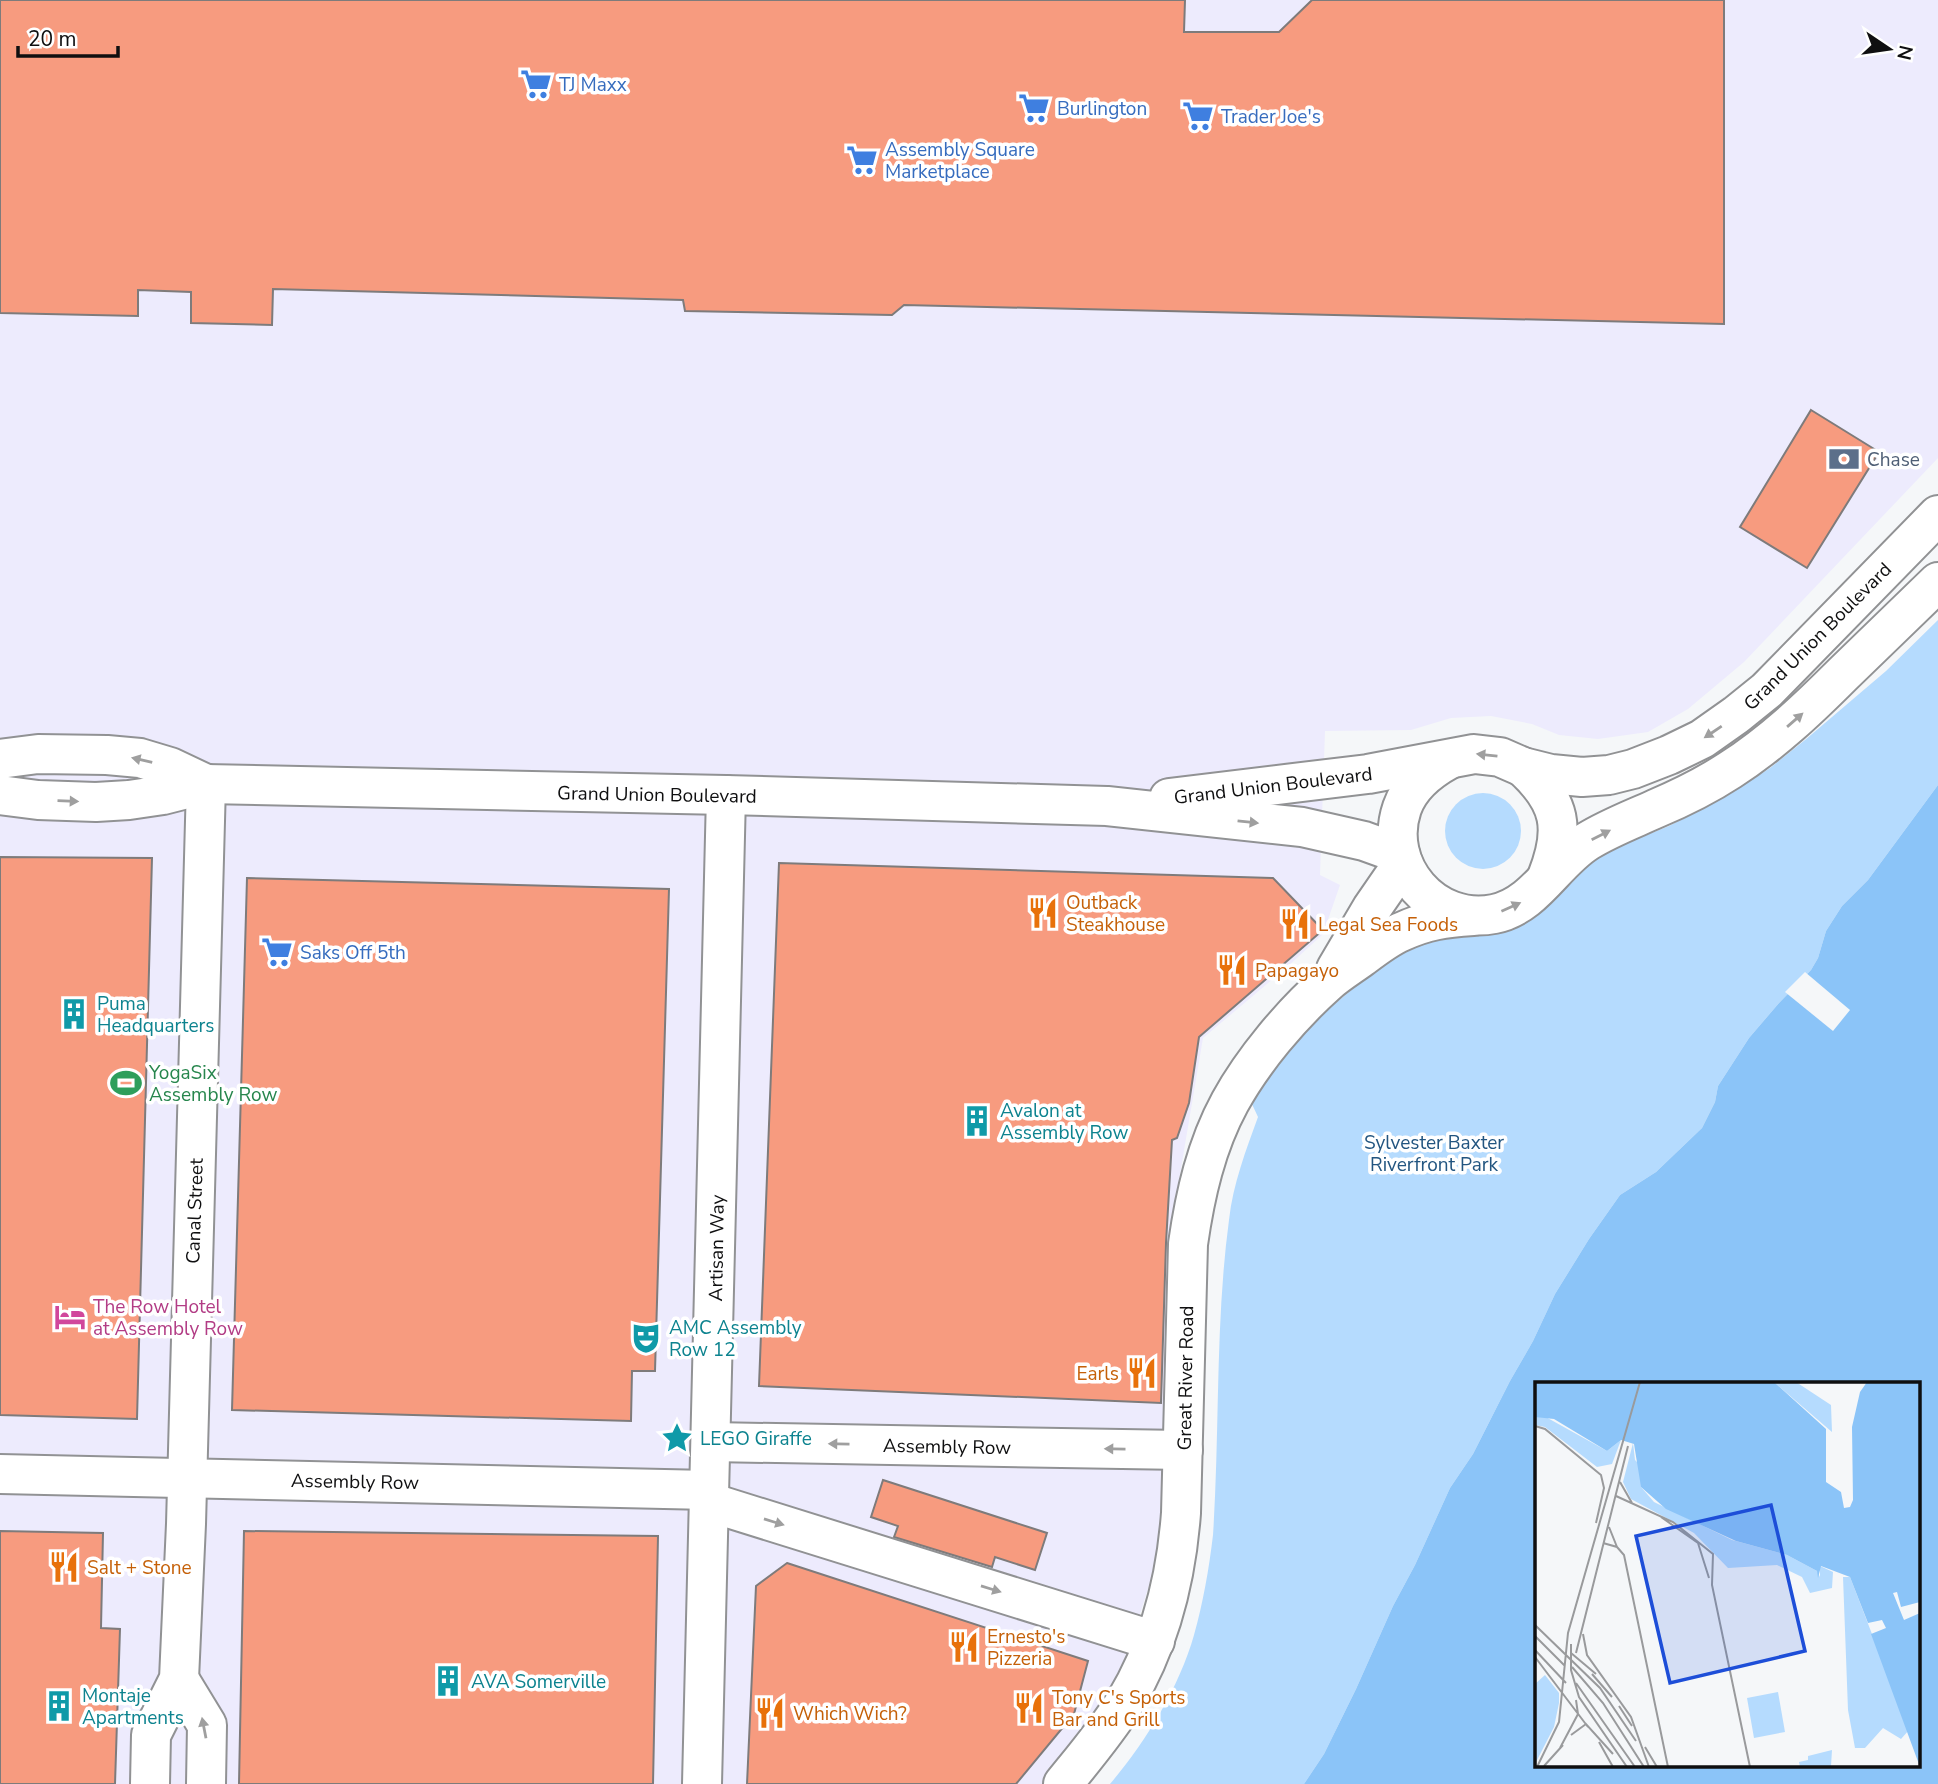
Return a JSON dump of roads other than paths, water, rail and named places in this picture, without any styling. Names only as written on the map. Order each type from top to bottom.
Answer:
[{"type":"street","name":"Grand Union Boulevard","points":[[1523,768],[1582,777],[1609,775],[1633,769],[1702,739],[1767,690],[1938,515]]},
{"type":"street","points":[[1547,877],[1557,854],[1559,829],[1554,805],[1541,784],[1523,768],[1500,757],[1474,754],[1449,759],[1429,771],[1413,788],[1402,808],[1398,831],[1401,858],[1413,883],[1430,900],[1450,911],[1472,916],[1494,914],[1516,907],[1534,894],[1566,858],[1588,842],[1697,789],[1758,751],[1801,715],[1938,582]]},
{"type":"street","name":"Grand Union Boulevard","points":[[0,759],[37,754],[140,758],[170,767],[206,784]]},
{"type":"street","name":"Grand Union Boulevard","points":[[1107,806],[1368,774],[1449,759]]},
{"type":"street","name":"Grand Union Boulevard","points":[[0,795],[38,800],[96,802],[163,796],[206,784],[1107,806],[1302,827],[1364,841],[1401,858]]},
{"type":"street","name":"Canal Street","points":[[150,1784],[151,1735],[179,1679],[206,784]]},
{"type":"street","name":"Artisan Way","points":[[702,1784],[726,795]]},
{"type":"street","name":"Great River Road","points":[[1327,983],[1401,858]]},
{"type":"street","name":"Great River Road","points":[[1063,1784],[1123,1705],[1141,1673],[1166,1608],[1179,1544],[1188,1244],[1202,1171],[1229,1103],[1248,1072],[1273,1040],[1327,983],[1397,933],[1439,918],[1472,916]]},
{"type":"street","name":"Assembly Row","points":[[711,1442],[1183,1450]]},
{"type":"street","name":"Assembly Row","points":[[0,1474],[709,1496],[1155,1641]]},
{"type":"street","points":[[179,1679],[207,1725],[206,1784]]},
{"type":"place","name":"TJ Maxx","points":[[536,84]]},
{"type":"place","name":"Burlington","points":[[1034,108]]},
{"type":"place","name":"Trader Joe's","points":[[1198,116]]},
{"type":"place","name":"Assembly Square Marketplace","points":[[862,160]]},
{"type":"place","name":"Chase","points":[[1844,459]]},
{"type":"place","name":"Outback Steakhouse","points":[[1043,913]]},
{"type":"place","name":"Legal Sea Foods","points":[[1295,924]]},
{"type":"place","name":"Saks Off 5th","points":[[277,952]]},
{"type":"place","name":"Papagayo","points":[[1232,970]]},
{"type":"place","name":"Puma Headquarters","points":[[74,1014]]},
{"type":"place","name":"YogaSix Assembly Row","points":[[126,1083]]},
{"type":"place","name":"Avalon at Assembly Row","points":[[977,1121]]},
{"type":"place","name":"The Row Hotel at Assembly Row","points":[[70,1317]]},
{"type":"place","name":"AMC Assembly Row 12","points":[[646,1338]]},
{"type":"place","name":"Earls","points":[[1142,1373]]},
{"type":"place","name":"LEGO Giraffe","points":[[677,1438]]},
{"type":"place","name":"Salt + Stone","points":[[64,1567]]},
{"type":"place","name":"Ernesto's Pizzeria","points":[[964,1647]]},
{"type":"place","name":"AVA Somerville","points":[[448,1681]]},
{"type":"place","name":"Montaje Apartments","points":[[59,1706]]},
{"type":"place","name":"Tony C's Sports Bar and Grill","points":[[1029,1708]]},
{"type":"place","name":"Which Wich?","points":[[770,1713]]},
{"type":"park label","name":"Sylvester Baxter Riverfront Park","points":[[1434,1153]]}]
